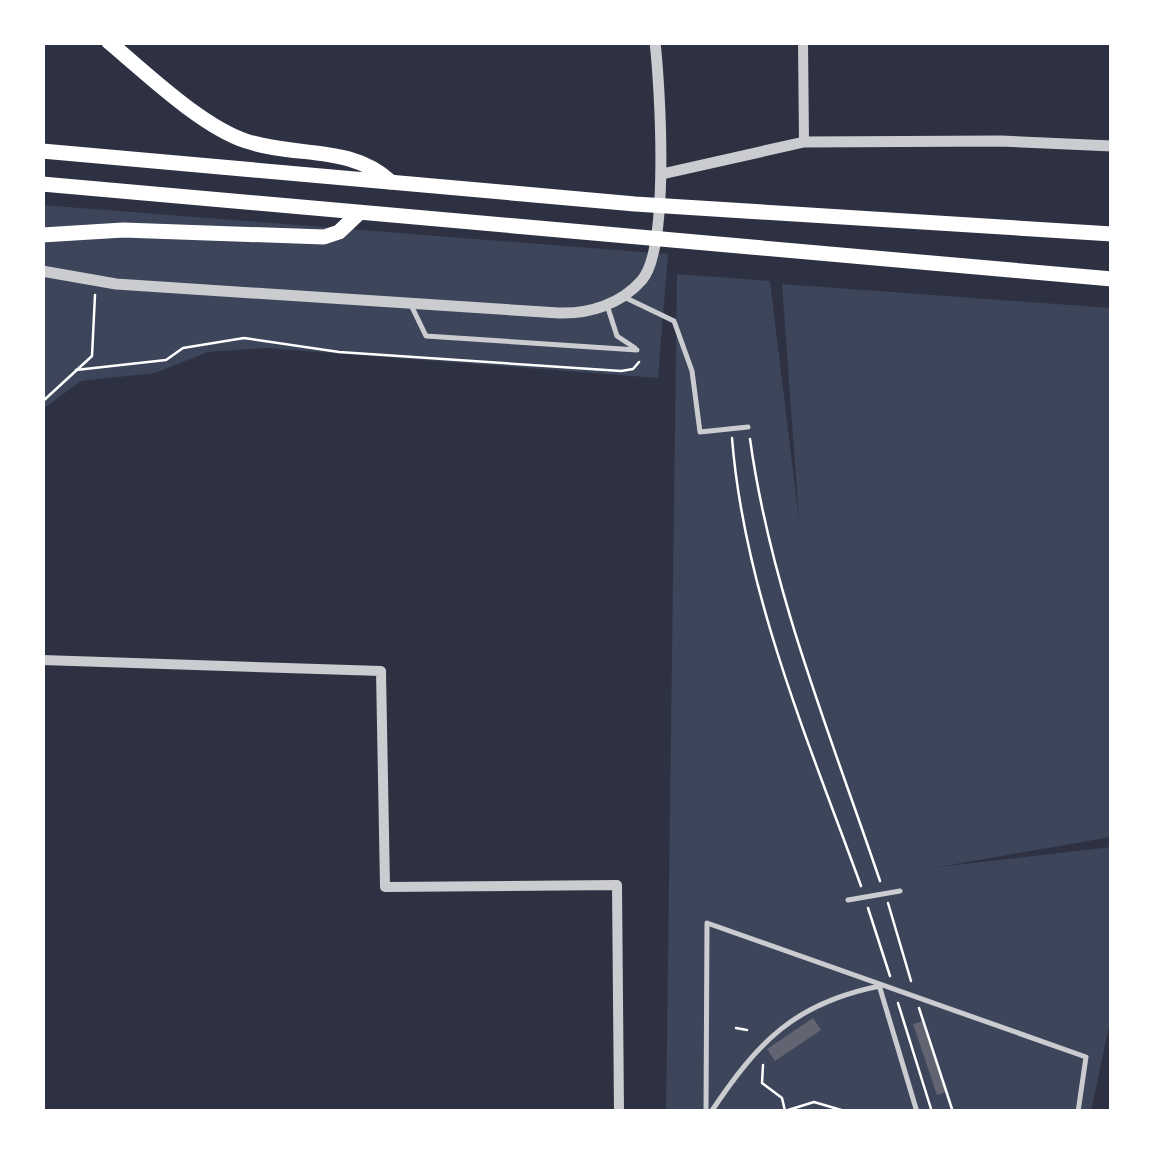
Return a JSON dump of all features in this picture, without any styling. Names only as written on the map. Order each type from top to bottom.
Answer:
[{"type":"main road","points":[[109,42],[235,136],[300,152],[362,160],[391,182]]},
{"type":"main road","points":[[42,151],[635,204],[1112,234]]},
{"type":"main road","points":[[42,184],[1112,279]]},
{"type":"main road","points":[[42,235],[123,230],[324,237],[339,232],[359,214]]},
{"type":"street","points":[[42,271],[96,282],[569,314],[607,305],[648,271],[662,174],[655,42]]},
{"type":"street","points":[[803,42],[804,142]]},
{"type":"street","points":[[662,174],[804,142],[1001,140],[1112,146]]},
{"type":"street","points":[[42,660],[382,671],[385,887],[617,885],[619,1112]]},
{"type":"lane","points":[[621,296],[674,321],[692,371],[700,432],[748,428]]},
{"type":"lane","points":[[410,302],[426,336],[637,350]]},
{"type":"lane","points":[[607,305],[618,336],[637,350]]},
{"type":"lane","points":[[848,900],[900,890]]},
{"type":"lane","points":[[708,1112],[706,923],[1086,1057],[1078,1112]]},
{"type":"lane","points":[[708,1112],[759,1044],[808,1010],[879,985]]},
{"type":"lane","points":[[879,985],[917,1112]]},
{"type":"path","points":[[42,402],[94,351],[96,282]]},
{"type":"path","points":[[76,370],[166,360],[184,348],[244,338],[372,355],[621,372],[633,369],[640,360],[637,350]]},
{"type":"path","points":[[731,428],[735,474],[770,619],[932,1112]]},
{"type":"path","points":[[748,428],[756,488],[796,632],[953,1112]]},
{"type":"path","points":[[736,1028],[747,1030]]},
{"type":"path","points":[[759,1044],[762,1084],[782,1098],[784,1111],[814,1102],[848,1112]]},
{"type":"shaded area","points":[[42,205],[668,254],[658,378],[266,348],[208,352],[155,373],[81,381],[43,409]]},
{"type":"shaded area","points":[[677,274],[770,281],[799,520],[782,284],[1111,308],[1111,837],[938,867],[1111,847],[1111,1017],[1091,1111],[666,1112]]},
{"type":"building","points":[[813,1018],[821,1030],[775,1061],[767,1049]]},
{"type":"building","points":[[922,1021],[946,1092],[937,1095],[913,1024]]}]
